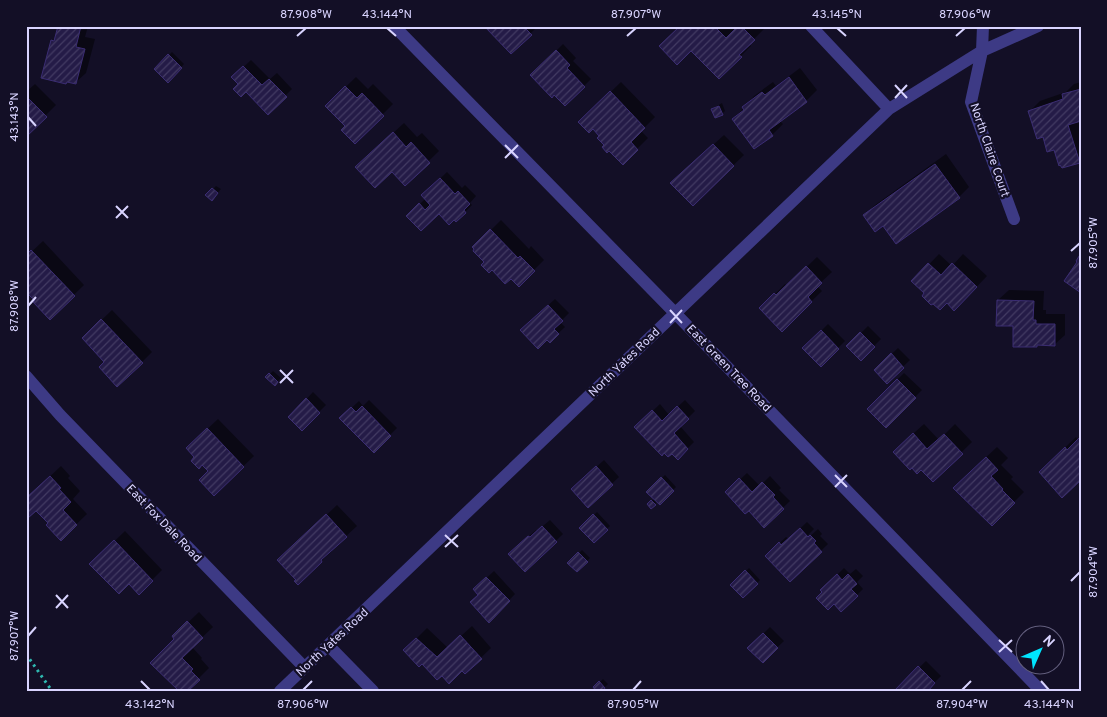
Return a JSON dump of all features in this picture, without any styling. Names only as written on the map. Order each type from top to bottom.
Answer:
[{"type":"street","name":"East Green Tree Road","points":[[394,26],[676,313],[1041,691]]},
{"type":"street","points":[[811,26],[889,110]]},
{"type":"street","name":"North Claire Court","points":[[982,26],[982,51],[971,102],[1014,219]]},
{"type":"street","name":"North Yates Road","points":[[280,691],[889,110],[982,51],[1038,26]]},
{"type":"street","name":"East Fox Dale Road","points":[[26,376],[60,415],[304,668]]},
{"type":"street","points":[[328,645],[374,691]]},
{"type":"path","points":[[26,654],[52,691]]},
{"type":"building","points":[[58,26],[81,26],[76,47],[85,49],[76,84],[67,82],[66,84],[41,78],[51,40],[54,41]]},
{"type":"building","points":[[484,26],[523,26],[532,35],[511,54]]},
{"type":"building","points":[[680,26],[714,26],[726,38],[738,26],[741,26],[755,40],[739,55],[742,57],[719,79],[691,51],[677,65],[659,46]]},
{"type":"building","points":[[556,50],[570,65],[567,68],[585,87],[565,106],[554,95],[552,98],[530,75]]},
{"type":"building","points":[[168,54],[182,68],[168,83],[154,69]]},
{"type":"building","points":[[243,66],[262,85],[269,79],[287,97],[268,115],[246,92],[241,97],[233,89],[238,84],[231,77]]},
{"type":"building","points":[[789,77],[807,102],[769,130],[773,136],[754,149],[732,119],[744,110],[742,107],[762,92],[765,95]]},
{"type":"building","points":[[345,86],[357,98],[362,93],[384,116],[355,144],[341,130],[345,126],[325,106]]},
{"type":"building","points":[[1081,89],[1081,121],[1068,125],[1080,163],[1062,168],[1059,166],[1054,150],[1047,152],[1043,137],[1037,139],[1028,111],[1063,99],[1062,94]]},
{"type":"building","points":[[610,91],[645,128],[631,142],[638,150],[623,165],[609,151],[607,153],[602,147],[604,145],[597,138],[599,136],[593,129],[589,133],[578,122]]},
{"type":"building","points":[[26,96],[47,117],[26,137]]},
{"type":"building","points":[[719,106],[723,115],[715,118],[711,109]]},
{"type":"building","points":[[393,132],[406,147],[411,142],[430,163],[405,186],[392,172],[375,188],[355,167]]},
{"type":"building","points":[[713,144],[734,166],[693,206],[670,183]]},
{"type":"building","points":[[935,164],[960,198],[896,244],[883,226],[875,232],[863,215]]},
{"type":"building","points":[[440,178],[455,194],[458,191],[470,204],[464,210],[466,213],[456,222],[454,220],[449,225],[439,214],[421,231],[406,216],[419,203],[425,210],[430,205],[421,195]]},
{"type":"building","points":[[212,188],[218,193],[212,201],[205,195]]},
{"type":"building","points":[[490,229],[518,258],[520,256],[535,271],[519,287],[511,279],[505,284],[492,270],[489,273],[481,265],[484,262],[473,251],[472,247]]},
{"type":"building","points":[[31,250],[75,296],[50,320],[26,292],[26,255]]},
{"type":"building","points":[[1081,253],[1081,293],[1064,281]]},
{"type":"building","points":[[928,263],[941,275],[952,263],[977,287],[954,311],[947,303],[940,310],[933,304],[931,305],[922,296],[924,293],[911,281]]},
{"type":"building","points":[[806,266],[822,283],[808,297],[812,302],[782,332],[759,308],[774,293],[776,295]]},
{"type":"building","points":[[997,300],[1034,301],[1033,320],[1036,320],[1036,324],[1055,324],[1055,346],[1013,347],[1013,326],[996,326]]},
{"type":"building","points":[[548,305],[563,321],[554,329],[559,334],[550,343],[547,340],[538,349],[520,330]]},
{"type":"building","points":[[101,319],[143,363],[117,387],[99,367],[104,362],[82,338]]},
{"type":"building","points":[[821,330],[839,349],[821,367],[802,348]]},
{"type":"building","points":[[860,332],[875,347],[861,361],[846,346]]},
{"type":"building","points":[[891,353],[904,368],[887,384],[874,370]]},
{"type":"building","points":[[269,373],[278,382],[275,386],[265,377]]},
{"type":"building","points":[[897,379],[916,398],[886,428],[867,409]]},
{"type":"building","points":[[306,398],[320,413],[302,431],[288,417]]},
{"type":"building","points":[[362,406],[391,436],[374,453],[339,418],[351,407],[356,412]]},
{"type":"building","points":[[677,406],[689,419],[674,433],[688,449],[678,460],[672,454],[668,457],[664,453],[662,456],[634,427],[652,410],[662,421]]},
{"type":"building","points":[[207,428],[244,467],[214,496],[199,480],[208,471],[202,465],[199,469],[191,461],[194,457],[186,448]]},
{"type":"building","points":[[913,433],[927,449],[944,434],[963,454],[933,482],[921,470],[917,474],[912,468],[910,470],[893,452]]},
{"type":"building","points":[[1081,436],[1081,480],[1062,498],[1039,472],[1065,447],[1067,450]]},
{"type":"building","points":[[986,457],[998,470],[991,476],[1015,503],[992,526],[953,488]]},
{"type":"building","points":[[596,466],[613,485],[588,508],[571,489]]},
{"type":"building","points":[[50,476],[71,502],[63,510],[77,525],[61,541],[46,525],[48,523],[36,511],[28,518],[26,516],[26,498]]},
{"type":"building","points":[[661,477],[674,491],[660,505],[646,492]]},
{"type":"building","points":[[739,478],[752,492],[762,482],[775,495],[773,497],[784,509],[764,528],[749,511],[745,514],[725,492]]},
{"type":"building","points":[[651,500],[656,505],[651,509],[647,504]]},
{"type":"building","points":[[326,514],[347,537],[321,560],[322,562],[298,585],[294,581],[296,580],[277,560]]},
{"type":"building","points":[[593,514],[608,530],[594,543],[579,528]]},
{"type":"building","points":[[542,526],[557,542],[525,572],[508,554]]},
{"type":"building","points":[[800,528],[808,537],[810,535],[816,541],[814,543],[822,552],[790,582],[765,556],[779,542],[781,545]]},
{"type":"building","points":[[114,540],[153,581],[139,595],[129,584],[119,594],[89,564]]},
{"type":"building","points":[[578,552],[588,562],[577,572],[567,563]]},
{"type":"building","points":[[745,570],[758,584],[743,598],[730,585]]},
{"type":"building","points":[[837,574],[842,580],[848,574],[857,584],[851,589],[858,596],[841,612],[834,604],[828,610],[816,598],[822,592],[820,590]]},
{"type":"building","points":[[486,577],[510,601],[489,623],[470,602],[478,595],[473,589]]},
{"type":"building","points":[[187,621],[203,638],[182,658],[193,669],[191,671],[200,680],[188,691],[179,691],[150,663],[174,639],[172,636]]},
{"type":"building","points":[[763,633],[778,648],[763,663],[747,648]]},
{"type":"building","points":[[460,635],[482,659],[465,674],[462,671],[449,684],[442,676],[437,680],[422,664],[419,667],[403,650],[416,638],[437,657]]},
{"type":"building","points":[[918,666],[935,683],[928,691],[894,691]]},
{"type":"building","points":[[599,681],[605,688],[603,691],[596,691],[593,687]]}]
